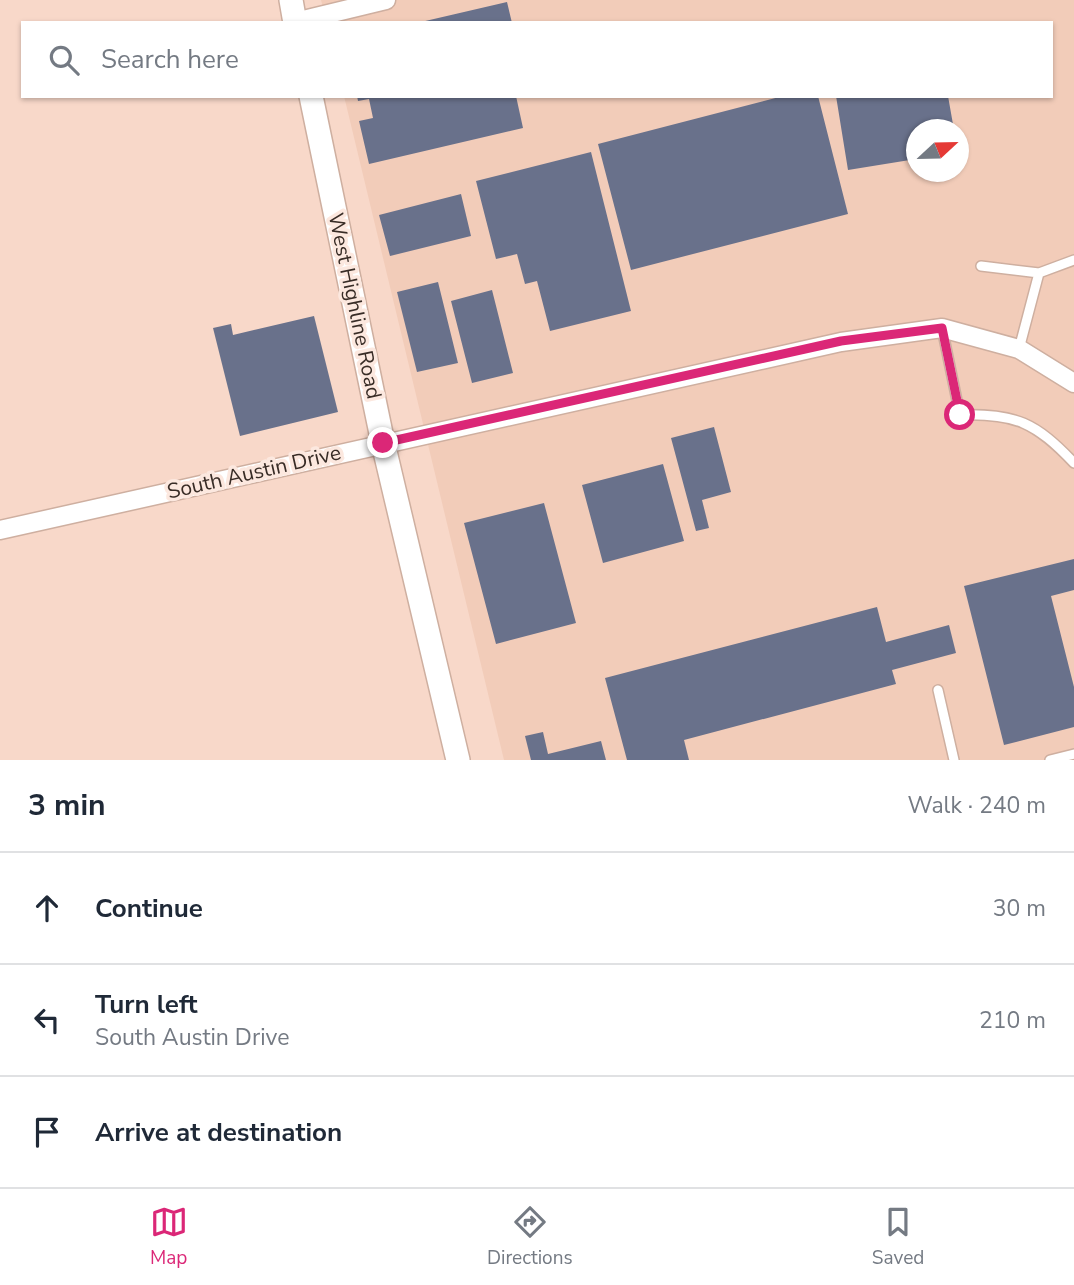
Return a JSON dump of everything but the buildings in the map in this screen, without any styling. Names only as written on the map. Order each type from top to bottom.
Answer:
[{"type":"street","points":[[290,0],[295,21]]},
{"type":"street","points":[[299,21],[386,0]]},
{"type":"street","name":"West Highline Road","points":[[311,98],[383,443],[458,760]]},
{"type":"street","name":"South Austin Drive","points":[[0,530],[841,341],[942,328],[1019,349],[1074,383]]},
{"type":"lane","points":[[981,265],[1040,273],[1074,260]]},
{"type":"lane","points":[[1019,349],[1040,273]]},
{"type":"lane","points":[[942,328],[960,415],[991,414],[1027,423],[1061,449],[1074,463]]},
{"type":"lane","points":[[938,690],[954,760]]},
{"type":"lane","points":[[1050,760],[1074,754]]},
{"type":"shaded area","points":[[321,0],[1074,0],[1074,760],[504,760],[344,98],[1053,98],[1053,21],[326,21]]},
{"type":"route","points":[[383,443],[841,341],[942,328],[960,415]]}]
